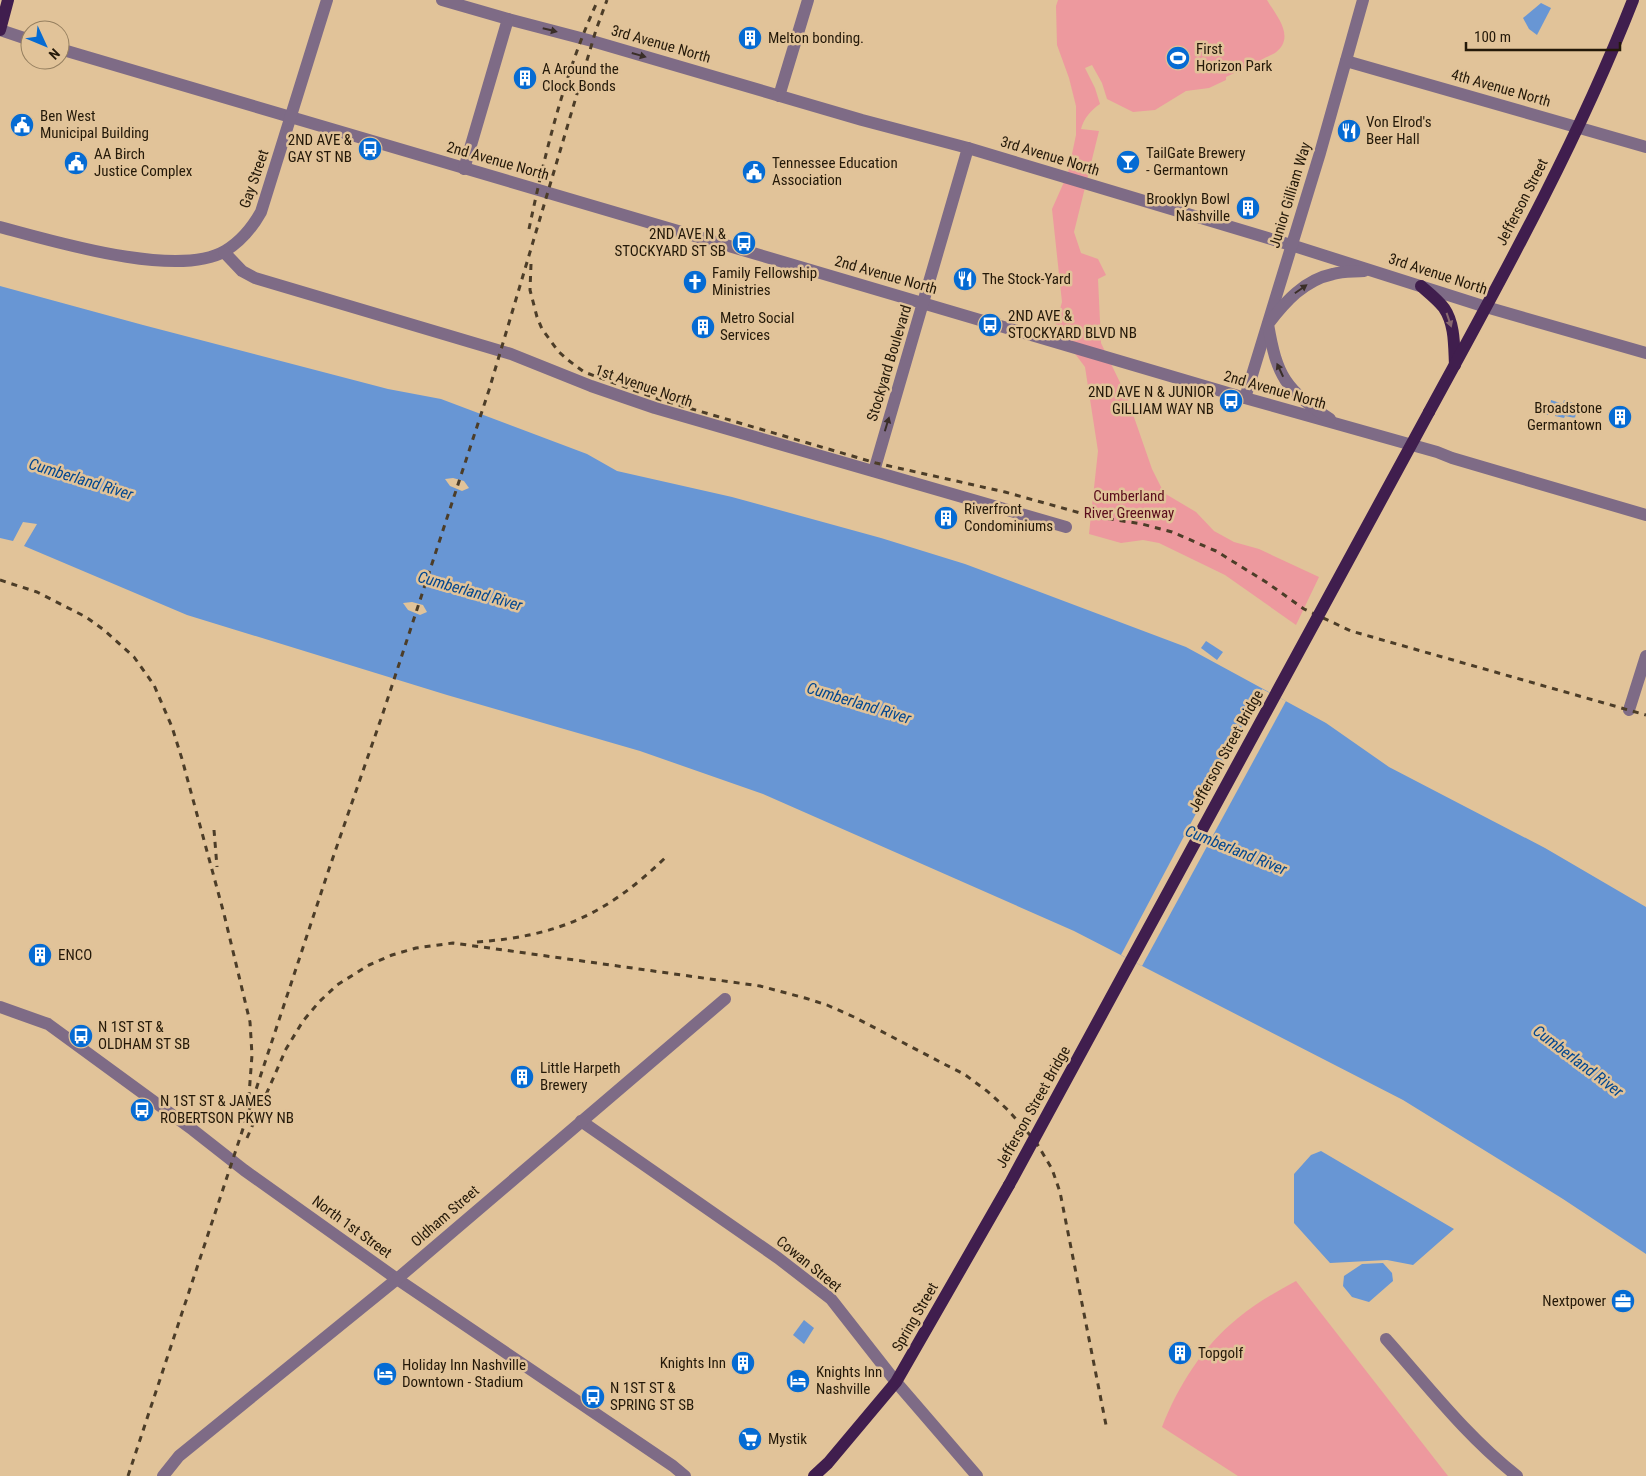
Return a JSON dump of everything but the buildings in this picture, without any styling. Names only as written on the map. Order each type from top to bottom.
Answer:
[{"type":"main road","points":[[0,30],[8,0]]},
{"type":"main road","name":"Jefferson Street","points":[[1429,412],[1486,307],[1578,128],[1602,78],[1633,0]]},
{"type":"main road","points":[[1421,286],[1440,303],[1449,318],[1453,333],[1455,365]]},
{"type":"main road","name":"Jefferson Street Bridge","points":[[1009,1185],[1429,412]]},
{"type":"main road","name":"Spring Street","points":[[814,1476],[828,1463],[896,1382],[1009,1185]]},
{"type":"street","name":"Gay Street","points":[[0,227],[90,250],[159,260],[184,262],[224,252],[248,232],[261,212],[327,0]]},
{"type":"street","name":"3rd Avenue North","points":[[442,0],[592,41],[862,120],[968,148],[1373,270],[1486,307],[1646,353]]},
{"type":"street","points":[[779,96],[808,0]]},
{"type":"street","name":"Junior Gilliam Way","points":[[1245,398],[1363,0]]},
{"type":"street","points":[[464,169],[508,19]]},
{"type":"street","points":[[0,30],[20,37]]},
{"type":"street","name":"2nd Avenue North","points":[[70,51],[464,169],[1341,426],[1437,452],[1646,515]]},
{"type":"street","name":"4th Avenue North","points":[[1346,61],[1646,147]]},
{"type":"street","name":"Stockyard Boulevard","points":[[874,471],[968,148]]},
{"type":"street","name":"1st Avenue North","points":[[224,252],[242,271],[255,278],[510,354],[655,408],[1066,527]]},
{"type":"street","points":[[1341,426],[1296,394],[1283,378],[1274,357],[1268,324],[1298,290],[1313,281],[1332,274],[1373,270]]},
{"type":"street","points":[[1629,710],[1646,656]]},
{"type":"street","name":"Oldham Street","points":[[163,1476],[179,1456],[397,1279],[725,999]]},
{"type":"street","name":"North 1st Street","points":[[0,1007],[48,1024],[244,1170],[397,1279],[685,1476]]},
{"type":"street","name":"Cowan Street","points":[[581,1121],[778,1258],[830,1299],[896,1382],[977,1476]]},
{"type":"street","points":[[1386,1339],[1470,1434],[1493,1458],[1517,1476]]},
{"type":"green space","name":"Cumberland River Greenway","points":[[1058,0],[1267,0],[1283,27],[1284,40],[1281,47],[1275,53],[1226,77],[1226,80],[1209,88],[1186,91],[1155,110],[1133,112],[1107,99],[1102,83],[1092,65],[1085,68],[1095,88],[1100,104],[1088,115],[1081,129],[1099,131],[1074,232],[1081,253],[1098,259],[1106,275],[1098,279],[1101,343],[1127,397],[1152,469],[1164,493],[1196,512],[1214,531],[1234,542],[1259,549],[1319,577],[1296,625],[1225,575],[1159,543],[1143,540],[1121,543],[1089,534],[1098,451],[1085,367],[1055,327],[1062,302],[1052,209],[1068,173],[1076,135],[1076,106],[1069,78],[1057,45],[1056,6]]},
{"type":"green space","name":"Topgolf","points":[[1296,1281],[1448,1476],[1238,1476],[1162,1427],[1168,1412],[1193,1368],[1225,1329],[1252,1307]]},
{"type":"water","points":[[1541,3],[1551,8],[1537,35],[1529,29],[1523,18]]},
{"type":"water","name":"Cumberland River","points":[[0,286],[388,389],[441,399],[587,454],[617,471],[732,497],[881,538],[965,564],[1186,647],[1326,723],[1389,767],[1545,848],[1646,907],[1646,1254],[1563,1199],[1403,1100],[1074,931],[763,794],[640,751],[447,695],[187,615],[24,546],[37,524],[23,522],[13,541],[0,538]]},
{"type":"water","points":[[1551,400],[1563,404],[1564,400],[1573,403],[1573,407],[1576,408],[1582,405],[1585,408],[1585,412],[1581,415],[1576,413],[1575,418],[1555,416],[1556,413],[1552,412],[1549,415],[1545,415],[1542,409],[1545,406],[1550,406]]},
{"type":"water","points":[[1206,641],[1223,652],[1217,660],[1201,648]]},
{"type":"water","points":[[1321,1151],[1454,1229],[1413,1265],[1387,1260],[1330,1263],[1294,1223],[1294,1174],[1311,1155]]},
{"type":"water","points":[[1383,1263],[1392,1273],[1393,1281],[1369,1302],[1352,1297],[1343,1286],[1344,1276],[1362,1264]]},
{"type":"water","points":[[804,1320],[814,1328],[804,1344],[793,1335]]},
{"type":"pier","points":[[453,478],[464,481],[469,488],[462,491],[450,486],[445,479]]},
{"type":"pier","points":[[412,602],[423,605],[427,612],[420,615],[408,610],[403,603]]},
{"type":"pier","points":[[1262,689],[1286,701],[1142,966],[1121,955]]},
{"type":"railway","points":[[529,229],[557,113],[586,27],[598,0]]},
{"type":"railway","points":[[128,1476],[489,390],[596,30],[607,0]]},
{"type":"railway","points":[[531,264],[530,290],[542,329],[558,351],[584,372],[658,399],[876,463],[1005,492],[1091,516],[1142,524],[1172,532],[1216,551],[1266,582],[1304,609],[1351,631],[1646,715]]},
{"type":"railway","points":[[0,580],[37,592],[86,617],[104,630],[134,657],[154,685],[172,727],[182,759],[224,914],[250,1022],[252,1055],[249,1095]]},
{"type":"railway","points":[[214,830],[217,867]]},
{"type":"railway","points":[[477,942],[533,934],[580,919],[623,893],[666,857]]},
{"type":"railway","points":[[247,1138],[286,1049],[303,1021],[319,1002],[337,985],[369,965],[392,955],[416,948],[453,943],[511,951],[760,986],[827,1005],[964,1074],[1008,1110],[1036,1142],[1052,1169],[1060,1192],[1106,1425]]},
{"type":"place","name":"Melton bonding.","points":[[750,38]]},
{"type":"place","name":"First Horizon Park","points":[[1178,58]]},
{"type":"place","name":"A Around the Clock Bonds","points":[[525,78]]},
{"type":"place","name":"Ben West Municipal Building","points":[[22,125]]},
{"type":"place","name":"Von Elrod's Beer Hall","points":[[1349,131]]},
{"type":"place","name":"2ND AVE & GAY ST NB","points":[[370,149]]},
{"type":"place","name":"TailGate Brewery - Germantown","points":[[1128,162]]},
{"type":"place","name":"AA Birch Justice Complex","points":[[76,163]]},
{"type":"place","name":"Tennessee Education Association","points":[[754,172]]},
{"type":"place","name":"Brooklyn Bowl Nashville","points":[[1248,208]]},
{"type":"place","name":"2ND AVE N & STOCKYARD ST SB","points":[[744,243]]},
{"type":"place","name":"The Stock-Yard","points":[[965,279]]},
{"type":"place","name":"Family Fellowship Ministries","points":[[695,282]]},
{"type":"place","name":"2ND AVE & STOCKYARD BLVD NB","points":[[990,325]]},
{"type":"place","name":"Metro Social Services","points":[[703,327]]},
{"type":"place","name":"2ND AVE N & JUNIOR GILLIAM WAY NB","points":[[1231,401]]},
{"type":"place","name":"Broadstone Germantown","points":[[1620,417]]},
{"type":"place","name":"Riverfront Condominiums","points":[[946,518]]},
{"type":"place","name":"ENCO","points":[[40,955]]},
{"type":"place","name":"N 1ST ST & OLDHAM ST SB","points":[[81,1036]]},
{"type":"place","name":"Little Harpeth Brewery","points":[[522,1077]]},
{"type":"place","name":"N 1ST ST & JAMES ROBERTSON PKWY NB","points":[[142,1110]]},
{"type":"place","name":"Nextpower","points":[[1623,1301]]},
{"type":"place","name":"Topgolf","points":[[1180,1353]]},
{"type":"place","name":"Knights Inn","points":[[743,1363]]},
{"type":"place","name":"Holiday Inn Nashville Downtown - Stadium","points":[[385,1374]]},
{"type":"place","name":"Knights Inn Nashville","points":[[798,1381]]},
{"type":"place","name":"N 1ST ST & SPRING ST SB","points":[[593,1397]]},
{"type":"place","name":"Mystik","points":[[750,1439]]}]
